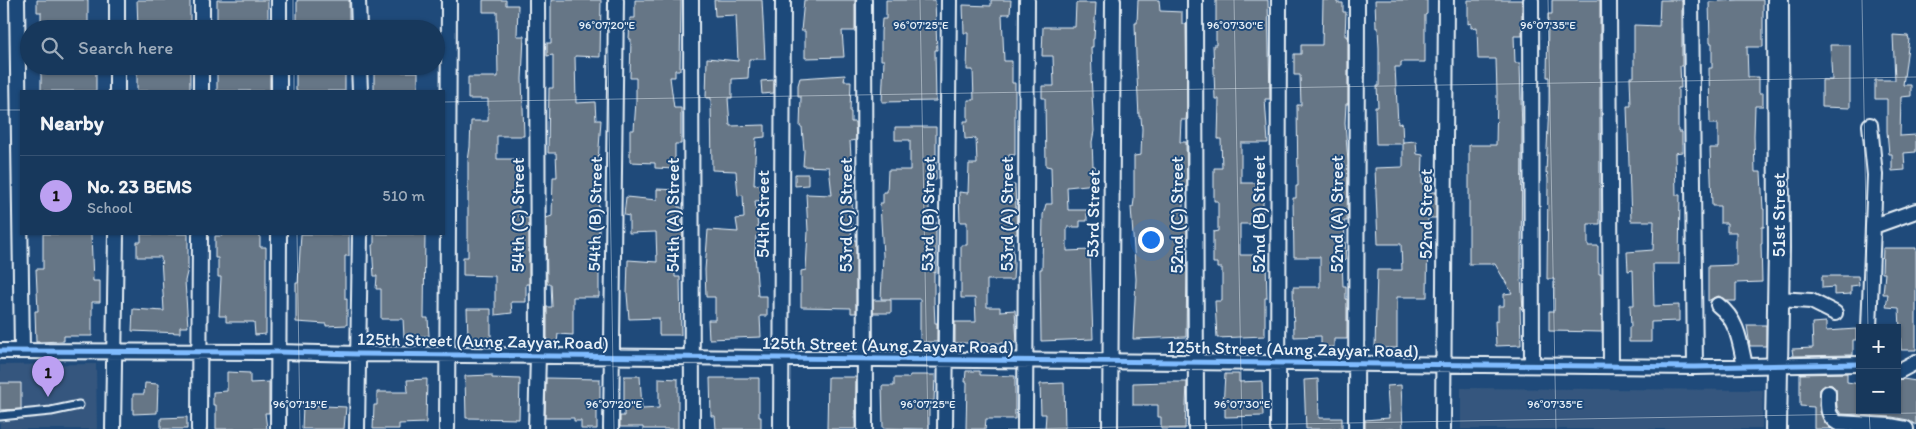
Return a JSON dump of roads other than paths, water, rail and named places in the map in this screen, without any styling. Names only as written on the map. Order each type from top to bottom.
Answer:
[{"type":"street","points":[[17,0],[20,211]]},
{"type":"street","points":[[117,0],[117,20]]},
{"type":"street","points":[[202,0],[202,20]]},
{"type":"street","points":[[279,0],[279,20]]},
{"type":"street","points":[[358,0],[359,20]]},
{"type":"street","points":[[447,429],[449,355],[449,0]]},
{"type":"street","name":"54th (C) Street","points":[[536,429],[538,356],[537,0]]},
{"type":"street","name":"54th (B) Street","points":[[611,429],[616,0]]},
{"type":"street","name":"54th (A) Street","points":[[691,0],[692,429]]},
{"type":"street","name":"54th Street","points":[[781,429],[784,0]]},
{"type":"street","name":"53rd (C) Street","points":[[864,0],[865,429]]},
{"type":"street","name":"53rd (B) Street","points":[[945,429],[949,0]]},
{"type":"street","name":"53rd (A) Street","points":[[1025,429],[1027,0]]},
{"type":"street","name":"53rd Street","points":[[1110,429],[1113,0]]},
{"type":"street","name":"52nd (C) Street","points":[[1195,0],[1196,429]]},
{"type":"street","name":"52nd (B) Street","points":[[1278,429],[1279,0]]},
{"type":"street","name":"52nd (A) Street","points":[[1356,429],[1357,0]]},
{"type":"street","name":"52nd Street","points":[[1443,429],[1446,0]]},
{"type":"street","points":[[1531,0],[1532,365]]},
{"type":"street","points":[[1609,0],[1611,366]]},
{"type":"street","points":[[1691,0],[1695,366]]},
{"type":"street","name":"51st Street","points":[[1776,429],[1778,0]]},
{"type":"street","points":[[117,75],[117,90]]},
{"type":"street","points":[[201,75],[201,90]]},
{"type":"street","points":[[279,75],[279,90]]},
{"type":"street","points":[[359,75],[360,90]]},
{"type":"street","points":[[1869,324],[1875,174],[1870,125]]},
{"type":"street","points":[[1874,226],[1916,211]]},
{"type":"street","points":[[20,235],[22,351]]},
{"type":"street","points":[[113,429],[116,235]]},
{"type":"street","points":[[199,429],[200,235]]},
{"type":"street","points":[[278,429],[279,235]]},
{"type":"street","points":[[357,429],[360,235]]},
{"type":"street","points":[[1778,298],[1811,301],[1835,313]]},
{"type":"street","points":[[1718,305],[1736,325],[1745,366]]},
{"type":"street","name":"125th Street (Aung Zayyar Road)","points":[[0,351],[279,352],[1443,365],[1776,366],[1856,364]]},
{"type":"street","points":[[1901,371],[1916,362]]},
{"type":"street","points":[[1828,393],[1828,412],[1833,420],[1838,423],[1890,426],[1906,429]]},
{"type":"lane","points":[[0,416],[51,411],[79,405]]},
{"type":"place","name":"No. 23 BEMS","points":[[48,397]]}]
